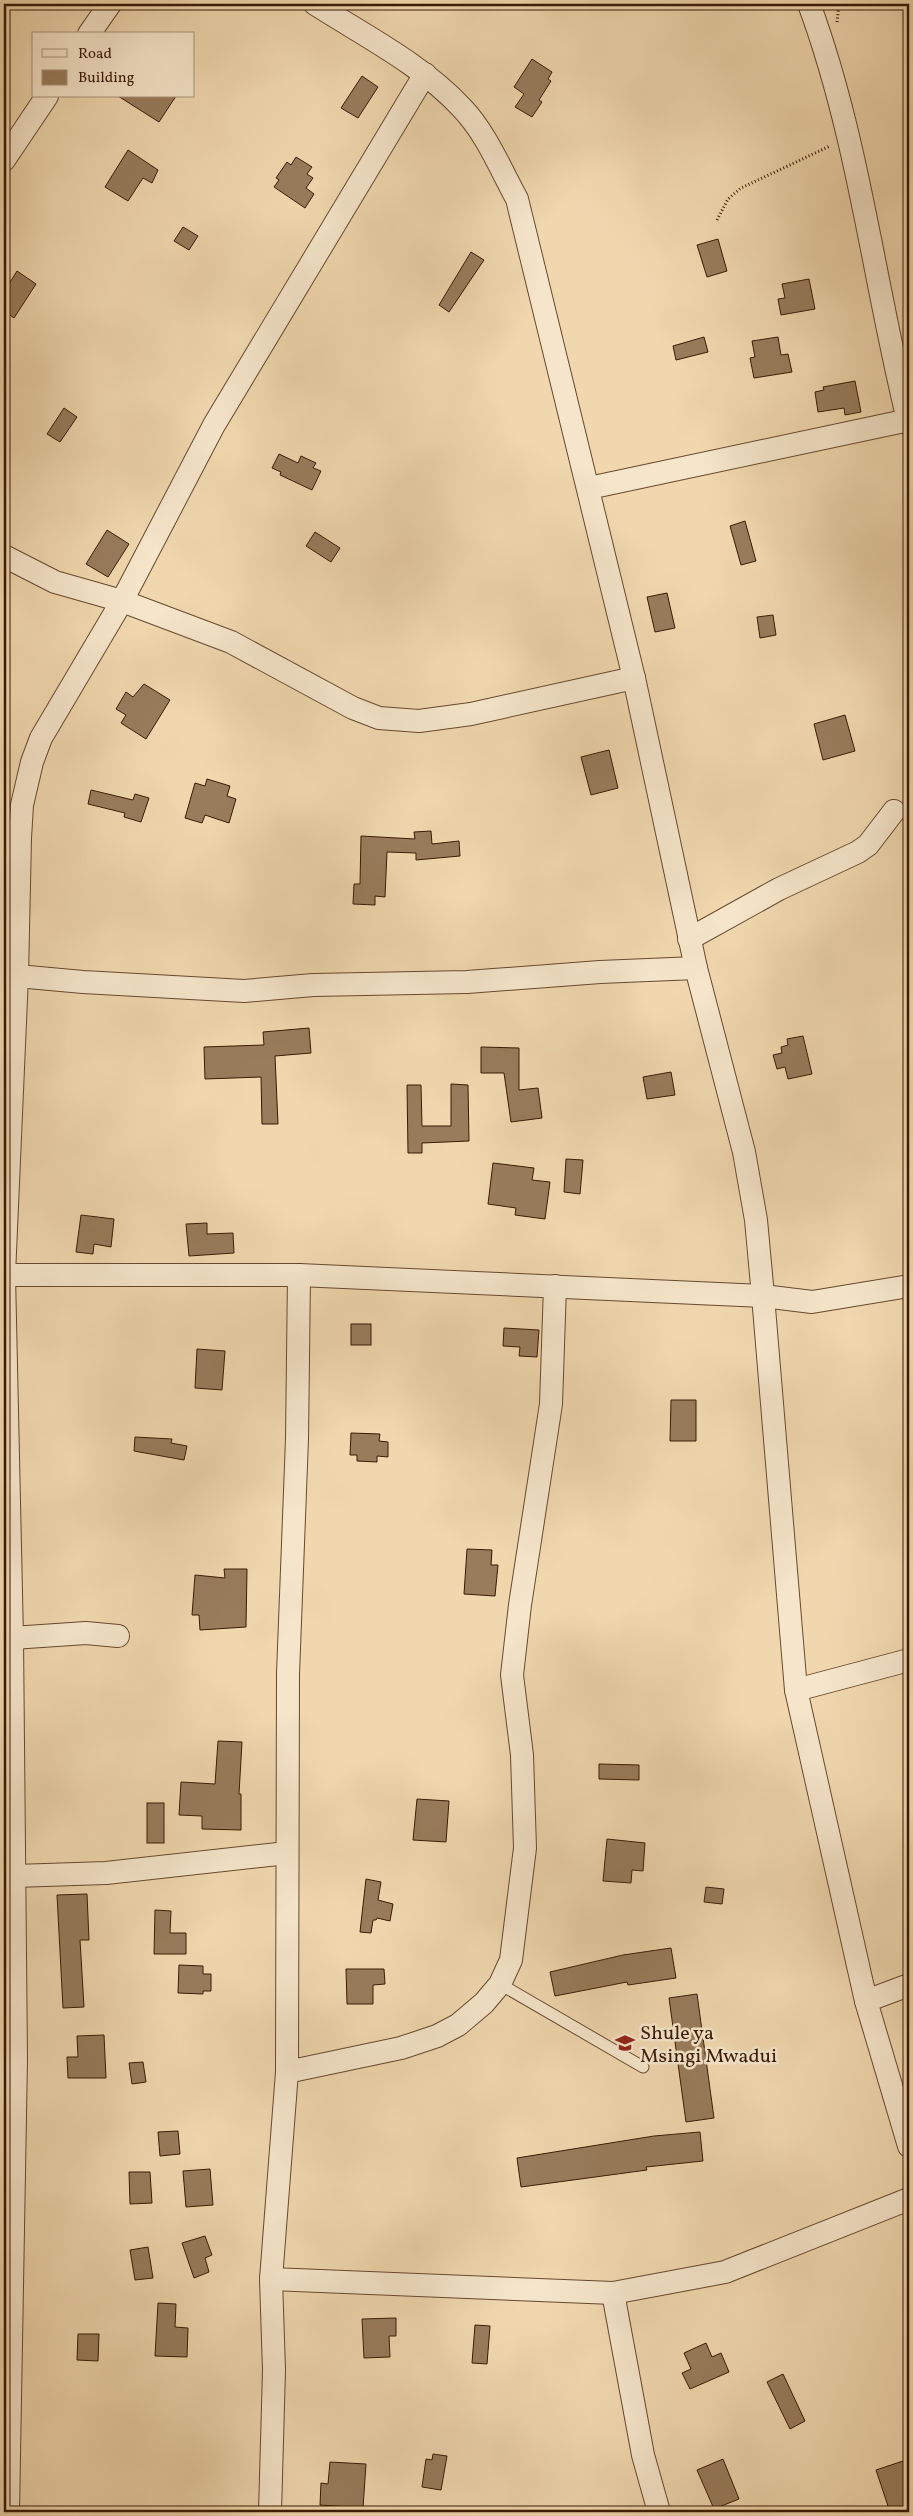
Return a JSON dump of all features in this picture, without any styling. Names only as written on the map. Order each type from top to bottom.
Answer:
[{"type":"street","points":[[90,32],[110,4]]},
{"type":"street","points":[[315,4],[424,74],[462,108],[479,129],[517,199],[634,678],[689,939],[744,1152],[756,1220],[764,1296],[796,1690],[866,2001],[909,2146]]},
{"type":"street","points":[[589,488],[909,421],[849,138],[832,72],[809,4]]},
{"type":"street","points":[[8,2512],[16,2059],[9,1946],[15,1876],[4,1275],[17,976],[13,812],[41,738],[122,601],[214,425],[424,74]]},
{"type":"street","points":[[4,160],[46,98]]},
{"type":"street","points":[[4,556],[55,582],[122,601],[231,642],[365,714],[394,720],[418,721],[470,714],[634,678]]},
{"type":"street","points":[[689,939],[771,894],[858,852],[868,845],[894,811]]},
{"type":"street","points":[[17,976],[83,982],[244,991],[322,985],[467,982],[600,972],[696,968]]},
{"type":"street","points":[[4,1275],[299,1275],[764,1296],[812,1302],[909,1286]]},
{"type":"street","points":[[270,2512],[274,2370],[271,2279],[287,2072],[288,1674],[297,1439],[299,1275]]},
{"type":"street","points":[[287,2072],[363,2057],[437,2036],[458,2025],[484,2002],[500,1984],[511,1960],[525,1848],[522,1755],[512,1675],[520,1605],[550,1404],[556,1286]]},
{"type":"street","points":[[12,1638],[86,1633],[118,1636]]},
{"type":"street","points":[[796,1690],[909,1660]]},
{"type":"street","points":[[15,1876],[106,1873],[287,1854]]},
{"type":"street","points":[[866,2001],[909,1985]]},
{"type":"street","points":[[271,2279],[613,2293],[725,2272],[909,2199]]},
{"type":"street","points":[[613,2293],[643,2454],[659,2512]]},
{"type":"lane","points":[[500,1984],[643,2067]]},
{"type":"path","points":[[717,220],[728,199],[741,188],[849,138]]},
{"type":"building","points":[[532,59],[552,72],[548,79],[551,81],[539,100],[542,102],[532,117],[515,107],[524,94],[514,87]]},
{"type":"building","points":[[362,76],[378,87],[358,118],[341,108]]},
{"type":"building","points":[[121,98],[175,98],[159,122]]},
{"type":"building","points":[[128,150],[158,170],[152,183],[143,178],[128,201],[105,187]]},
{"type":"building","points":[[296,157],[312,167],[307,174],[313,178],[306,188],[314,194],[305,208],[274,187],[279,180],[276,178],[287,162],[291,165]]},
{"type":"building","points":[[183,227],[198,236],[189,250],[174,241]]},
{"type":"building","points":[[718,239],[727,271],[707,277],[697,245]]},
{"type":"building","points":[[471,252],[484,260],[449,312],[439,305]]},
{"type":"building","points":[[17,271],[36,284],[14,318],[4,311],[4,292]]},
{"type":"building","points":[[809,279],[815,309],[781,315],[778,299],[785,298],[782,284]]},
{"type":"building","points":[[704,337],[708,352],[676,360],[673,346]]},
{"type":"building","points":[[778,337],[781,355],[788,354],[792,372],[754,378],[750,358],[755,357],[752,341]]},
{"type":"building","points":[[855,381],[861,412],[845,415],[844,408],[818,412],[815,392],[824,390],[823,387]]},
{"type":"building","points":[[64,408],[77,417],[60,442],[47,434]]},
{"type":"building","points":[[279,454],[298,463],[301,456],[316,463],[313,468],[321,471],[312,490],[280,475],[281,472],[272,468]]},
{"type":"building","points":[[745,521],[756,561],[741,565],[730,526]]},
{"type":"building","points":[[107,530],[129,544],[108,577],[86,564]]},
{"type":"building","points":[[315,532],[340,548],[331,562],[306,546]]},
{"type":"building","points":[[667,593],[675,628],[655,632],[647,597]]},
{"type":"building","points":[[773,615],[776,635],[760,638],[757,617]]},
{"type":"building","points":[[144,684],[170,700],[146,739],[121,723],[126,715],[116,709],[126,692],[133,697]]},
{"type":"building","points":[[845,715],[855,751],[823,760],[814,724]]},
{"type":"building","points":[[609,750],[618,788],[591,795],[581,757]]},
{"type":"building","points":[[207,779],[230,786],[227,796],[236,799],[229,823],[205,815],[202,823],[185,818],[195,783],[205,786]]},
{"type":"building","points":[[91,790],[133,800],[135,794],[149,798],[141,822],[124,817],[125,813],[88,804]]},
{"type":"building","points":[[431,831],[432,844],[459,841],[460,856],[416,860],[416,853],[387,852],[385,897],[375,896],[375,905],[353,904],[354,884],[360,884],[361,836],[415,839],[414,832]]},
{"type":"building","points":[[309,1028],[311,1053],[275,1056],[278,1124],[262,1124],[261,1077],[205,1079],[204,1047],[264,1045],[263,1032]]},
{"type":"building","points":[[803,1036],[812,1074],[788,1079],[785,1067],[777,1069],[773,1055],[782,1053],[781,1047],[788,1045],[787,1039]]},
{"type":"building","points":[[481,1047],[519,1048],[519,1090],[538,1088],[542,1118],[511,1122],[504,1073],[481,1073]]},
{"type":"building","points":[[671,1072],[675,1095],[647,1099],[643,1077]]},
{"type":"building","points":[[451,1084],[468,1085],[469,1141],[422,1143],[422,1153],[408,1153],[407,1085],[421,1085],[422,1126],[451,1126]]},
{"type":"building","points":[[566,1159],[583,1160],[580,1194],[564,1192]]},
{"type":"building","points":[[493,1163],[534,1168],[532,1180],[550,1182],[545,1219],[515,1215],[516,1208],[488,1204]]},
{"type":"building","points":[[81,1215],[114,1219],[111,1247],[94,1244],[93,1254],[76,1252]]},
{"type":"building","points":[[207,1223],[207,1234],[233,1233],[234,1253],[189,1256],[186,1224]]},
{"type":"building","points":[[351,1324],[371,1324],[371,1345],[351,1345]]},
{"type":"building","points":[[504,1328],[539,1330],[537,1357],[519,1356],[520,1347],[503,1346]]},
{"type":"building","points":[[197,1349],[225,1351],[222,1390],[195,1388]]},
{"type":"building","points":[[671,1400],[696,1400],[696,1441],[670,1441]]},
{"type":"building","points":[[351,1433],[380,1434],[379,1441],[388,1442],[388,1457],[377,1456],[377,1462],[357,1461],[357,1455],[350,1455]]},
{"type":"building","points":[[135,1437],[172,1439],[171,1443],[187,1446],[184,1460],[134,1451]]},
{"type":"building","points":[[467,1549],[492,1550],[491,1565],[498,1565],[495,1596],[464,1594]]},
{"type":"building","points":[[224,1569],[247,1569],[246,1627],[200,1630],[199,1615],[192,1615],[195,1575],[225,1578]]},
{"type":"building","points":[[218,1741],[242,1742],[239,1794],[241,1794],[241,1830],[202,1829],[202,1816],[179,1815],[181,1782],[215,1784]]},
{"type":"building","points":[[599,1764],[639,1765],[639,1780],[599,1779]]},
{"type":"building","points":[[417,1799],[449,1801],[446,1842],[413,1840]]},
{"type":"building","points":[[147,1803],[164,1803],[164,1843],[147,1843]]},
{"type":"building","points":[[607,1839],[645,1843],[643,1871],[632,1870],[631,1883],[603,1881]]},
{"type":"building","points":[[366,1879],[381,1882],[378,1900],[393,1904],[390,1921],[377,1918],[373,1920],[371,1933],[360,1932]]},
{"type":"building","points":[[706,1887],[724,1889],[722,1904],[704,1902]]},
{"type":"building","points":[[87,1894],[89,1940],[80,1940],[84,2007],[63,2008],[57,1895]]},
{"type":"building","points":[[155,1910],[171,1911],[170,1933],[186,1933],[186,1954],[154,1954]]},
{"type":"building","points":[[671,1948],[676,1978],[628,1985],[627,1982],[555,1996],[550,1972],[623,1955]]},
{"type":"building","points":[[179,1965],[203,1966],[203,1974],[211,1974],[211,1991],[203,1991],[203,1994],[178,1993]]},
{"type":"building","points":[[346,1969],[384,1969],[385,1984],[373,1985],[373,2004],[347,2004]]},
{"type":"building","points":[[697,1994],[714,2118],[686,2122],[669,1998]]},
{"type":"building","points":[[104,2035],[106,2078],[68,2078],[67,2057],[78,2057],[77,2036]]},
{"type":"building","points":[[143,2062],[146,2082],[132,2084],[129,2063]]},
{"type":"building","points":[[178,2131],[180,2154],[160,2156],[158,2132]]},
{"type":"building","points":[[700,2132],[703,2161],[646,2167],[647,2170],[521,2187],[517,2158],[654,2136]]},
{"type":"building","points":[[210,2169],[213,2205],[186,2207],[183,2171]]},
{"type":"building","points":[[129,2172],[150,2172],[152,2203],[130,2204]]},
{"type":"building","points":[[205,2236],[212,2255],[205,2258],[209,2272],[194,2278],[182,2243]]},
{"type":"building","points":[[148,2247],[153,2278],[135,2280],[130,2250]]},
{"type":"building","points":[[158,2303],[176,2304],[175,2327],[188,2328],[187,2357],[155,2356]]},
{"type":"building","points":[[396,2318],[396,2336],[389,2336],[390,2357],[364,2358],[362,2319]]},
{"type":"building","points":[[475,2325],[490,2326],[487,2364],[472,2363]]},
{"type":"building","points":[[78,2334],[99,2334],[98,2361],[77,2360]]},
{"type":"building","points":[[706,2343],[712,2357],[721,2353],[729,2372],[690,2389],[682,2373],[691,2369],[684,2353]]},
{"type":"building","points":[[783,2374],[805,2421],[790,2429],[767,2382]]},
{"type":"building","points":[[433,2454],[447,2456],[441,2490],[422,2487],[426,2459],[432,2460]]},
{"type":"building","points":[[723,2459],[739,2499],[714,2509],[697,2470]]},
{"type":"building","points":[[909,2459],[909,2506],[890,2512],[876,2470]]},
{"type":"building","points":[[330,2462],[366,2464],[363,2508],[320,2505],[321,2483],[328,2484]]},
{"type":"place","name":"Shule ya Msingi Mwadui","points":[[625,2043]]}]
